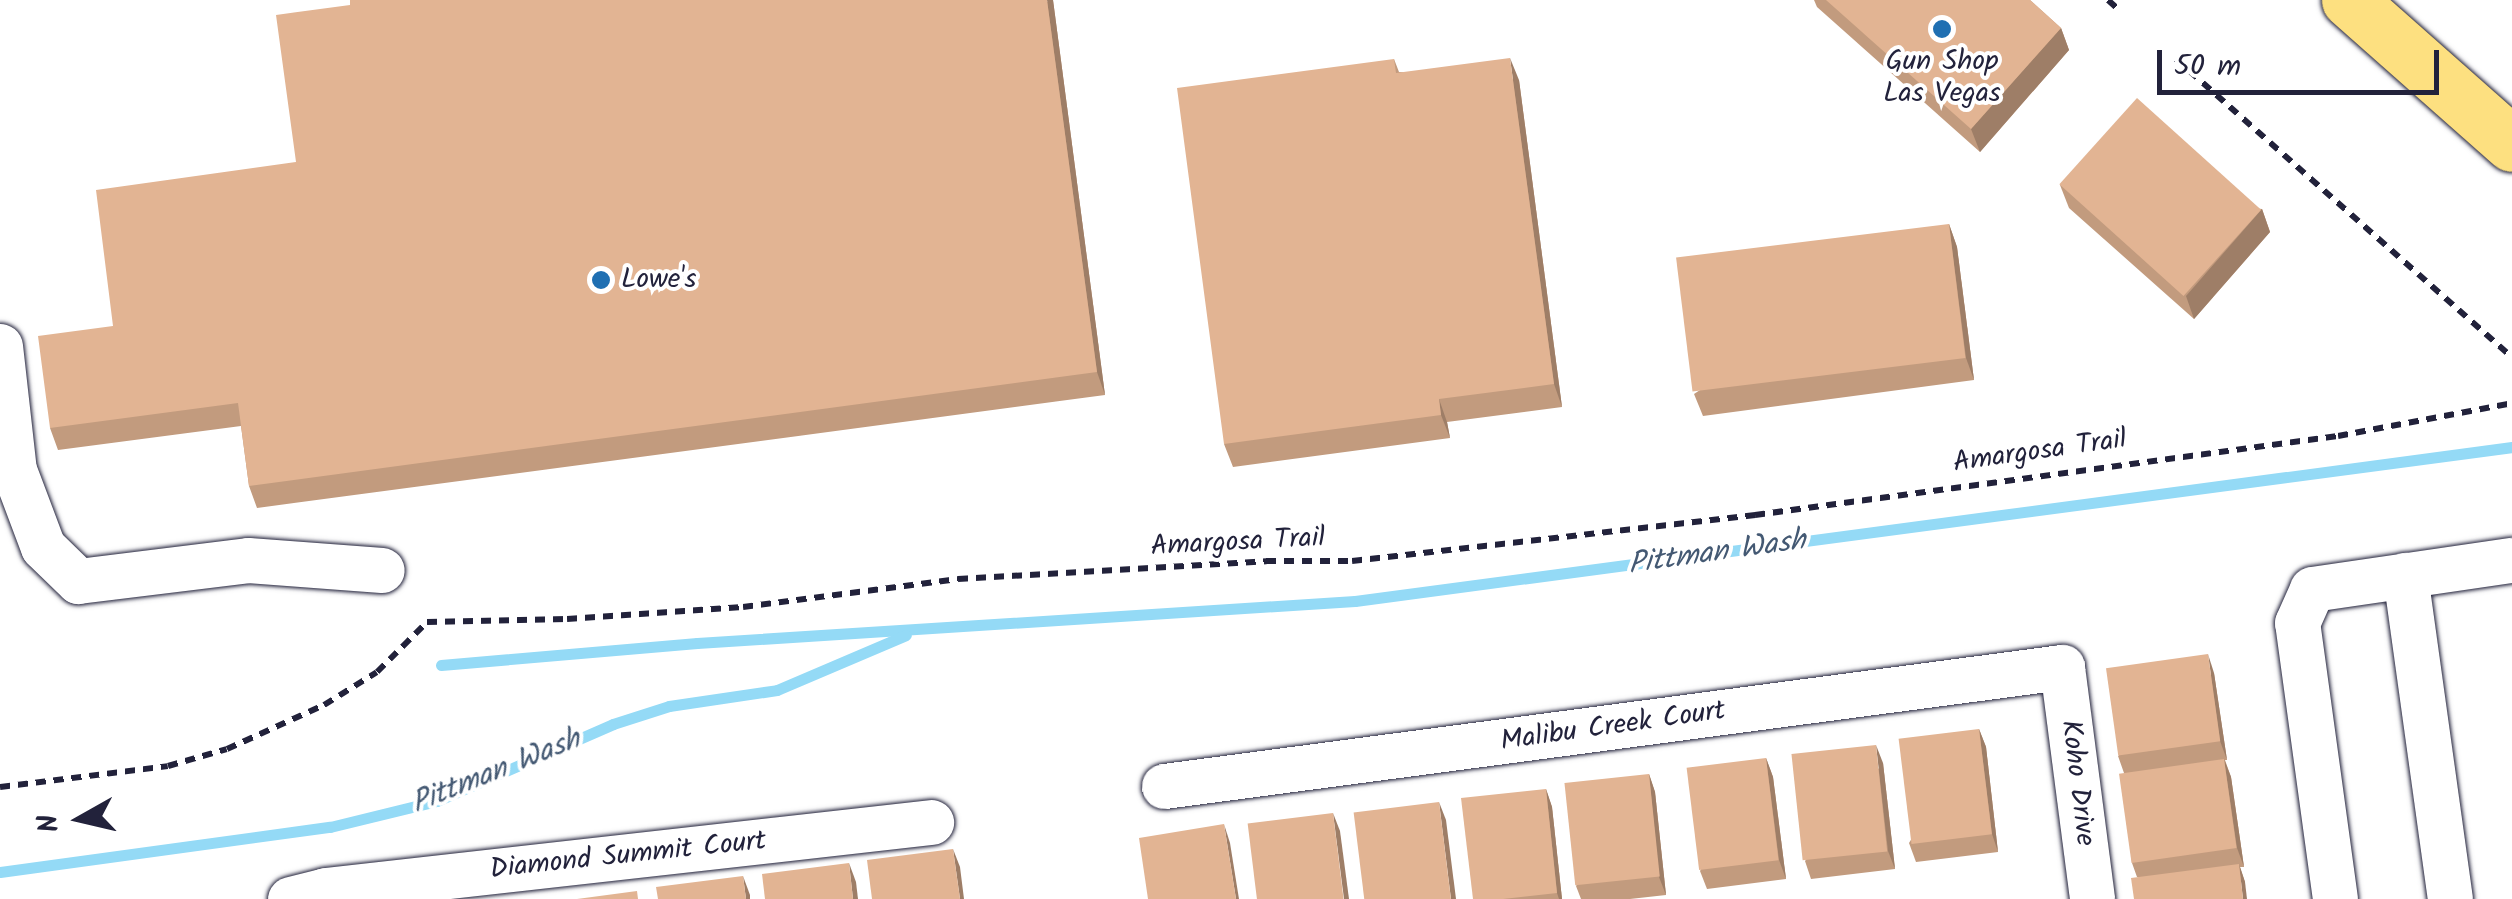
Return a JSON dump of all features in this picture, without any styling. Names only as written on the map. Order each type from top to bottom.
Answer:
[{"type":"highway","points":[[2349,0],[2512,144]]},
{"type":"street","points":[[0,346],[14,470],[43,547],[78,580],[248,560],[382,570]]},
{"type":"street","points":[[2335,899],[2297,623],[2312,589],[2512,560]]},
{"type":"street","points":[[2406,575],[2450,899]]},
{"type":"street","name":"Malibu Creek Court","points":[[1164,786],[2062,667]]},
{"type":"street","name":"Koho Drive","points":[[2062,667],[2092,899]]},
{"type":"street","name":"Diamond Summit Court","points":[[307,895],[931,822]]},
{"type":"path","points":[[2108,0],[2118,8]]},
{"type":"path","points":[[2176,58],[2512,357]]},
{"type":"path","name":"Amargosa Trail","points":[[0,788],[168,766],[228,749],[324,704],[377,672],[427,622],[567,619],[743,607],[958,579],[1266,561],[1352,561],[1755,515],[2338,436],[2512,403]]},
{"type":"building","name":"Lowe's","points":[[350,0],[1047,0],[1097,372],[249,486],[238,403],[50,428],[38,336],[113,326],[96,190],[296,162],[276,15],[350,5]]},
{"type":"building","points":[[1826,0],[2030,0],[2061,28],[1971,129]]},
{"type":"building","points":[[1510,58],[1554,384],[1439,399],[1441,415],[1224,444],[1177,88],[1394,59],[1396,73]]},
{"type":"building","points":[[2137,98],[2261,210],[2183,296],[2059,184]]},
{"type":"building","points":[[1949,224],[1965,358],[1693,392],[1676,258]]},
{"type":"building","points":[[2208,654],[2220,741],[2118,755],[2106,668]]},
{"type":"building","points":[[1979,729],[1992,834],[1912,844],[1899,739]]},
{"type":"building","points":[[1876,745],[1887,851],[1803,860],[1791,754]]},
{"type":"building","points":[[1766,758],[1779,860],[1699,870],[1687,768]]},
{"type":"building","points":[[2224,759],[2237,848],[2132,863],[2119,774]]},
{"type":"building","points":[[1649,774],[1660,876],[1575,885],[1564,783]]},
{"type":"building","points":[[1546,789],[1557,893],[1473,899],[1461,798]]},
{"type":"building","points":[[1439,802],[1451,899],[1364,899],[1354,812]]},
{"type":"building","points":[[1333,813],[1344,899],[1257,899],[1248,823]]},
{"type":"building","points":[[1224,824],[1236,899],[1148,899],[1139,838]]},
{"type":"building","points":[[953,849],[960,899],[872,899],[867,860]]},
{"type":"building","points":[[849,863],[853,899],[765,899],[762,874]]},
{"type":"building","points":[[2239,864],[2243,899],[2134,899],[2131,878]]},
{"type":"building","points":[[743,876],[746,899],[658,899],[656,887]]},
{"type":"building","points":[[637,891],[638,899],[577,899]]},
{"type":"waterway","name":"Pittman Wash","points":[[441,665],[697,643],[1355,601],[2512,447]]},
{"type":"waterway","name":"Pittman Wash","points":[[0,872],[330,827],[437,801],[613,724],[669,706],[777,690],[906,635]]},
{"type":"place","name":"Gun Shop Las Vegas","points":[[1942,29]]},
{"type":"place","name":"Lowe's","points":[[601,280]]}]
